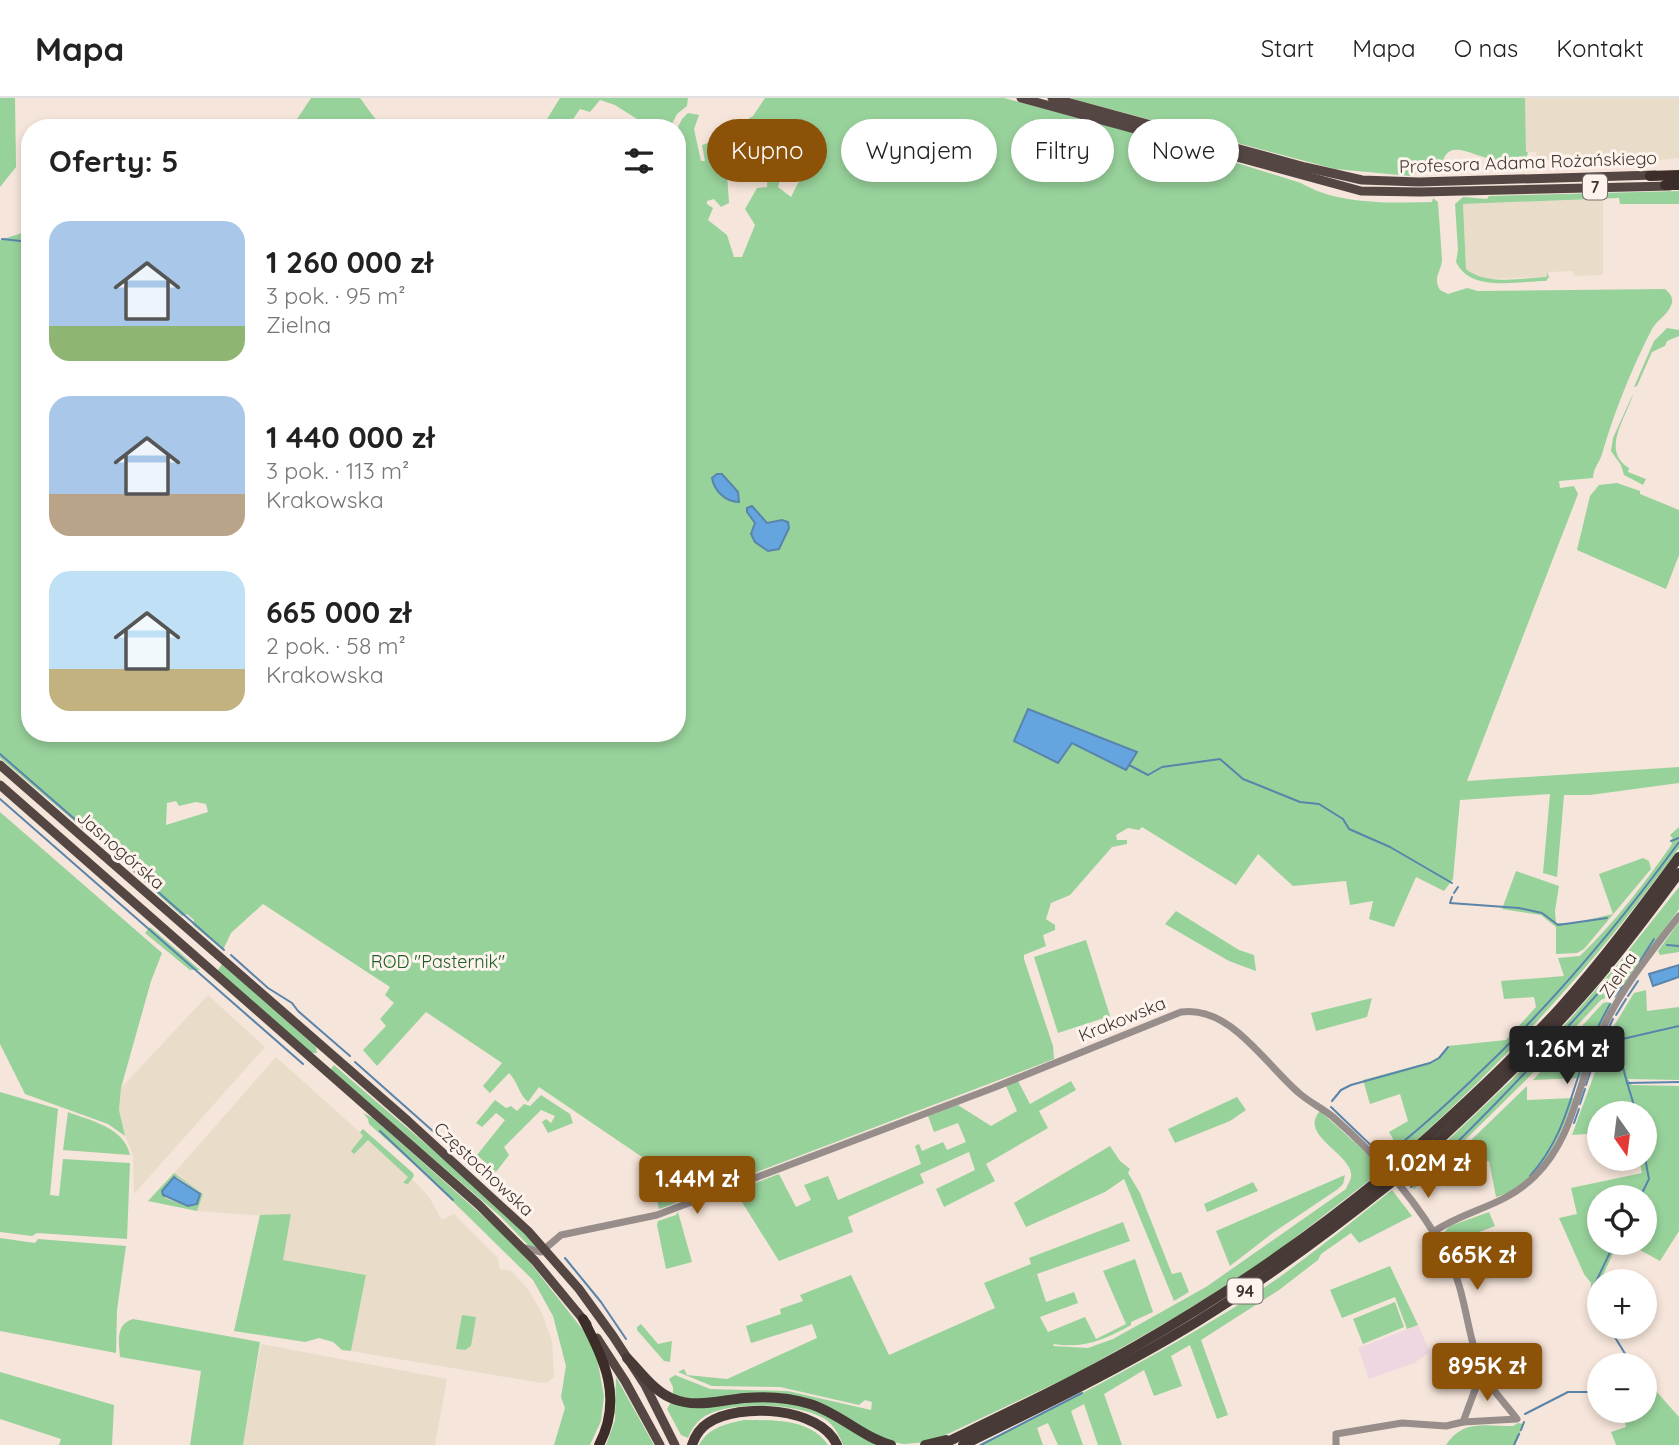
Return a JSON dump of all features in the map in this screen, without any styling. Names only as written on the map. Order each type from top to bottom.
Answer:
[{"type":"highway","name":"7","points":[[1650,176],[1679,173]]},
{"type":"highway","name":"7","points":[[1665,185],[1679,186]]},
{"type":"highway","name":"94","points":[[1393,1174],[1513,1058],[1558,1010],[1634,920],[1679,857]]},
{"type":"highway","name":"94","points":[[941,1445],[960,1441],[1202,1307],[1282,1254],[1393,1174],[1492,1092],[1534,1048],[1622,948],[1679,873]]},
{"type":"highway","points":[[583,1319],[601,1354],[611,1382],[610,1414],[599,1445]]},
{"type":"highway","points":[[627,1358],[654,1387],[684,1402],[702,1404],[742,1398],[785,1398],[825,1410],[891,1445]]},
{"type":"highway","points":[[692,1445],[700,1430],[717,1418],[763,1412],[793,1415],[815,1422],[829,1431],[837,1445]]},
{"type":"highway","points":[[925,1445],[960,1441]]},
{"type":"main road","name":"Profesora Adama Rożańskiego","points":[[1021,98],[1360,191],[1420,192],[1665,185]]},
{"type":"main road","name":"Profesora Adama Rożańskiego","points":[[1052,98],[1362,180],[1419,182],[1650,176]]},
{"type":"main road","name":"Jasnogórska","points":[[0,765],[222,958]]},
{"type":"main road","name":"Jasnogórska","points":[[0,785],[211,971]]},
{"type":"main road","points":[[87,861],[97,849]]},
{"type":"main road","name":"Częstochowska","points":[[222,958],[417,1129],[545,1249],[579,1289],[645,1385],[675,1445]]},
{"type":"main road","name":"Częstochowska","points":[[211,971],[479,1205],[521,1245],[583,1319],[625,1381],[660,1445]]},
{"type":"street","name":"Zielna","points":[[1433,1232],[1447,1223],[1507,1198],[1548,1162],[1566,1131],[1591,1054],[1606,1022],[1679,916]]},
{"type":"street","name":"Krakowska","points":[[557,1238],[575,1231],[653,1216],[993,1088],[1181,1012],[1195,1010],[1210,1013],[1225,1021],[1297,1092],[1332,1116],[1391,1173],[1433,1232],[1458,1280],[1482,1370]]},
{"type":"street","points":[[528,1231],[541,1238],[557,1238]]},
{"type":"street","points":[[521,1245],[533,1251],[545,1249],[557,1238]]},
{"type":"street","points":[[1336,1445],[1336,1434],[1402,1423],[1437,1426],[1517,1419],[1482,1370]]},
{"type":"street","points":[[1463,1422],[1482,1370]]},
{"type":"shaded area","points":[[1525,98],[1679,98],[1679,158],[1649,161],[1648,157],[1637,156],[1635,161],[1593,161],[1591,158],[1571,161],[1571,154],[1559,154],[1558,160],[1537,160],[1536,152],[1526,152]]},
{"type":"shaded area","points":[[1603,199],[1603,275],[1574,276],[1573,271],[1548,272],[1547,277],[1487,279],[1466,269],[1463,204]]},
{"type":"shaded area","points":[[208,995],[265,1047],[134,1194],[133,1156],[121,1124],[119,1110],[121,1088]]},
{"type":"shaded area","points":[[276,1057],[412,1179],[429,1197],[442,1220],[454,1214],[498,1258],[500,1269],[511,1271],[527,1288],[541,1311],[552,1341],[554,1377],[542,1383],[351,1351],[366,1275],[282,1260],[291,1214],[266,1216],[197,1211],[203,1194],[174,1173]]},
{"type":"shaded area","points":[[1418,1325],[1430,1352],[1414,1363],[1369,1379],[1358,1348]]},
{"type":"shaded area","points":[[261,1344],[447,1379],[435,1445],[243,1445]]},
{"type":"green space","points":[[0,98],[15,98],[16,167],[0,187]]},
{"type":"green space","points":[[311,98],[360,98],[376,119],[339,119],[297,119]]},
{"type":"green space","points":[[560,98],[688,98],[687,106],[674,119],[637,119],[615,105],[600,100],[590,112],[580,109],[573,119],[547,119]]},
{"type":"green space","name":"ROD \"Pasternik\"","points":[[765,98],[1004,98],[1083,119],[1011,119],[1011,182],[1114,182],[1114,127],[1128,131],[1128,182],[1239,182],[1239,164],[1348,199],[1432,202],[1433,198],[1438,202],[1442,259],[1437,281],[1440,290],[1448,294],[1467,288],[1478,291],[1665,289],[1671,295],[1672,303],[1652,329],[1637,359],[1593,478],[1559,481],[1560,488],[1574,486],[1578,494],[1467,781],[1679,767],[1679,783],[1590,795],[1564,795],[1557,877],[1543,873],[1550,794],[1460,800],[1453,879],[1444,891],[1416,877],[1394,927],[1369,919],[1373,901],[1350,905],[1346,881],[1293,886],[1258,854],[1236,885],[1142,827],[1139,830],[1128,828],[1116,835],[1117,840],[1127,840],[1127,844],[1112,847],[1070,895],[1051,903],[1046,919],[1055,925],[1055,930],[1043,935],[1046,946],[1024,955],[1053,1046],[1054,1059],[659,1209],[647,1156],[642,1157],[539,1087],[528,1102],[509,1073],[490,1093],[483,1086],[502,1063],[426,1012],[377,1066],[363,1050],[386,1026],[380,1019],[394,1003],[385,995],[390,987],[263,904],[231,933],[223,950],[193,925],[194,920],[187,914],[182,916],[0,758],[0,240],[21,233],[21,742],[686,742],[686,119],[682,119],[688,113],[699,115],[694,129],[701,161],[705,161],[702,145],[707,143],[707,182],[728,182],[729,203],[721,207],[714,199],[707,201],[713,208],[708,220],[727,235],[734,257],[742,257],[755,225],[745,209],[757,188],[767,187],[767,182],[779,182],[778,187],[791,197],[799,182],[827,182],[827,119],[748,119]],"holes":[[[1028,709],[1137,752],[1126,769],[1072,743],[1058,763],[1014,741]],[[176,801],[179,806],[196,802],[206,804],[208,812],[166,825],[167,803]]]},
{"type":"green space","points":[[1069,98],[1525,98],[1528,152],[1526,159],[1521,162],[1495,160],[1453,150],[1444,159],[1441,168],[1434,173],[1410,176],[1335,169],[1239,143],[1239,119],[1148,119]]},
{"type":"green space","points":[[1679,191],[1679,204],[1620,204],[1619,198],[1463,204],[1466,269],[1484,278],[1494,279],[1547,277],[1547,272],[1549,277],[1546,281],[1484,282],[1463,272],[1456,262],[1458,250],[1455,204],[1463,197],[1487,199],[1489,196]]},
{"type":"green space","points":[[1667,328],[1679,330],[1679,336],[1652,352],[1637,386],[1634,387],[1654,341]]},
{"type":"green space","points":[[1633,394],[1616,443],[1617,452],[1621,461],[1629,468],[1628,472],[1646,479],[1643,485],[1624,475],[1621,465],[1611,451],[1613,438]]},
{"type":"green space","points":[[1617,483],[1679,510],[1679,555],[1666,589],[1577,550],[1590,496],[1599,485]]},
{"type":"green space","points":[[0,812],[162,953],[151,981],[121,1088],[119,1110],[125,1136],[108,1124],[25,1094],[0,1044]]},
{"type":"green space","points":[[1679,827],[1679,848],[1580,973],[1471,1089],[1389,1162],[1383,1153],[1396,1144],[1389,1132],[1408,1121],[1400,1094],[1370,1104],[1363,1080],[1430,1062],[1439,1057],[1448,1046],[1506,1040],[1536,1007],[1534,997],[1504,999],[1501,981],[1564,976],[1558,958],[1580,956],[1605,930],[1672,844],[1670,835]]},
{"type":"green space","points":[[1643,858],[1649,861],[1651,869],[1584,949],[1577,953],[1556,954],[1556,927],[1541,915],[1502,909],[1516,871],[1559,886],[1556,923],[1574,923],[1613,914],[1599,874]]},
{"type":"green space","points":[[1679,887],[1679,909],[1615,998],[1607,997],[1601,1000],[1463,1142],[1466,1145],[1527,1086],[1527,1100],[1574,1098],[1555,1144],[1537,1171],[1512,1191],[1496,1197],[1489,1161],[1446,1163],[1414,1189],[1407,1179],[1541,1052],[1617,965]]},
{"type":"green space","points":[[1176,911],[1239,950],[1254,955],[1256,971],[1229,961],[1165,924]]},
{"type":"green space","points":[[1679,922],[1679,952],[1660,955],[1658,951]]},
{"type":"green space","points":[[150,927],[200,970],[190,970],[145,933]]},
{"type":"green space","points":[[1086,940],[1110,1016],[1058,1033],[1034,957]]},
{"type":"green space","points":[[222,964],[316,1047],[317,1053],[311,1053],[220,973],[218,970]]},
{"type":"green space","points":[[1646,990],[1647,1011],[1679,1007],[1679,1080],[1628,1079],[1632,1085],[1679,1086],[1679,1231],[1660,1261],[1649,1255],[1657,1255],[1657,1185],[1587,1185],[1587,1255],[1612,1255],[1606,1269],[1587,1269],[1587,1278],[1559,1218],[1577,1214],[1571,1188],[1642,1171],[1657,1171],[1657,1101],[1587,1101],[1587,1134],[1572,1135],[1609,1034],[1634,993]]},
{"type":"green space","points":[[1372,998],[1367,1017],[1316,1031],[1311,1013]]},
{"type":"green space","points":[[1603,1003],[1612,1004],[1594,1039],[1580,1078],[1533,1080]]},
{"type":"green space","points":[[334,1065],[512,1218],[537,1248],[529,1246],[500,1216],[330,1070]]},
{"type":"green space","points":[[1018,1081],[1030,1104],[1071,1081],[1076,1090],[1039,1111],[1048,1128],[986,1164],[995,1181],[944,1207],[936,1189],[975,1170],[969,1152],[920,1174],[924,1183],[848,1217],[853,1232],[779,1261],[735,1191],[779,1174],[796,1207],[811,1200],[804,1185],[828,1176],[838,1200],[921,1164],[915,1146],[919,1144],[922,1151],[943,1142],[947,1150],[966,1142],[958,1123],[934,1132],[928,1116],[958,1105],[991,1126],[1017,1111],[1006,1086]]},
{"type":"green space","points":[[0,1092],[58,1109],[50,1195],[59,1196],[63,1159],[130,1163],[127,1239],[37,1233],[32,1236],[0,1232]]},
{"type":"green space","points":[[541,1095],[570,1114],[573,1123],[548,1133],[542,1122],[546,1119],[551,1123],[555,1116],[541,1110],[504,1147],[509,1155],[496,1172],[477,1155],[505,1120],[496,1113],[482,1127],[476,1123],[495,1100],[506,1108],[511,1106],[517,1111],[524,1104],[530,1106]]},
{"type":"green space","points":[[1237,1097],[1246,1110],[1230,1121],[1175,1143],[1168,1129]]},
{"type":"green space","points":[[1320,1111],[1384,1169],[1270,1257],[1181,1314],[1077,1373],[950,1433],[927,1442],[904,1444],[887,1441],[803,1400],[704,1401],[673,1395],[669,1379],[675,1375],[710,1389],[788,1391],[871,1410],[872,1402],[865,1400],[859,1405],[780,1387],[712,1386],[678,1372],[684,1369],[687,1375],[727,1379],[817,1338],[812,1324],[751,1343],[746,1326],[781,1314],[780,1309],[803,1301],[800,1295],[851,1275],[889,1355],[995,1308],[984,1283],[1031,1264],[1029,1258],[1123,1222],[1130,1241],[1037,1274],[1046,1302],[1074,1292],[1078,1303],[1040,1317],[1048,1332],[1085,1317],[1096,1339],[1126,1324],[1103,1271],[1135,1259],[1153,1312],[1094,1342],[1053,1346],[1088,1348],[1113,1339],[1206,1287],[1346,1189],[1351,1176],[1348,1166],[1315,1128],[1315,1120]]},
{"type":"green space","points":[[68,1112],[114,1131],[127,1145],[130,1155],[63,1150]]},
{"type":"green space","points":[[363,1113],[373,1118],[502,1233],[532,1265],[595,1347],[604,1396],[601,1421],[590,1445],[554,1445],[565,1408],[561,1397],[566,1366],[553,1316],[533,1280],[428,1177],[369,1124]]},
{"type":"green space","points":[[363,1129],[413,1173],[414,1176],[408,1184],[403,1183],[408,1177],[368,1140],[354,1154],[351,1151],[363,1136],[360,1132]]},
{"type":"green space","points":[[1110,1146],[1120,1161],[1130,1169],[1128,1173],[1140,1193],[1172,1274],[1181,1272],[1189,1292],[1174,1301],[1124,1179],[1105,1192],[1026,1227],[1014,1203]]},
{"type":"green space","points":[[174,1173],[203,1194],[197,1211],[148,1201]],"holes":[[[177,1177],[199,1192],[197,1204],[188,1206],[165,1198]]]},
{"type":"green space","points":[[1345,1175],[1343,1184],[1338,1189],[1274,1232],[1230,1266],[1216,1231]]},
{"type":"green space","points":[[1253,1182],[1258,1191],[1207,1212],[1204,1204]]},
{"type":"green space","points":[[1392,1190],[1412,1216],[1359,1243],[1351,1233],[1321,1254],[1318,1260],[1279,1290],[1201,1340],[1228,1415],[1217,1419],[1190,1345],[1171,1356],[1182,1386],[1154,1396],[1144,1370],[1104,1394],[1122,1445],[1098,1445],[1084,1404],[1071,1411],[1083,1445],[1058,1445],[1048,1423],[1037,1428],[1043,1445],[978,1445],[1106,1381],[1230,1310],[1292,1268]]},
{"type":"green space","points":[[678,1212],[692,1262],[666,1269],[657,1225],[658,1221]]},
{"type":"green space","points":[[1489,1212],[1495,1226],[1445,1245],[1444,1234],[1450,1226]]},
{"type":"green space","points":[[291,1214],[283,1260],[366,1275],[351,1351],[342,1350],[333,1342],[319,1338],[305,1342],[234,1331],[260,1215]]},
{"type":"green space","points":[[0,1238],[35,1243],[38,1239],[126,1246],[117,1310],[116,1353],[0,1331]]},
{"type":"green space","points":[[1390,1266],[1418,1325],[1407,1329],[1395,1297],[1342,1318],[1330,1290]]},
{"type":"green space","points":[[1395,1302],[1404,1327],[1363,1344],[1353,1319]]},
{"type":"green space","points":[[462,1315],[476,1317],[471,1346],[465,1350],[456,1349]]},
{"type":"green space","points":[[133,1319],[260,1342],[243,1445],[190,1445],[201,1371],[120,1357],[121,1329],[127,1321]]},
{"type":"green space","points":[[641,1324],[658,1344],[672,1341],[670,1362],[664,1361],[637,1330]]},
{"type":"green space","points":[[0,1372],[114,1405],[112,1445],[59,1445],[61,1439],[0,1419]]},
{"type":"green space","points":[[616,1377],[654,1445],[606,1445],[615,1420]]},
{"type":"green space","points":[[1657,1392],[1679,1417],[1679,1445],[1616,1445],[1611,1432],[1626,1427],[1625,1423],[1657,1423]]},
{"type":"green space","points":[[772,1401],[822,1412],[877,1445],[843,1445],[836,1431],[825,1419],[799,1410],[767,1406],[735,1407],[709,1414],[696,1424],[688,1438],[681,1435],[667,1409],[671,1402]]},
{"type":"green space","points":[[744,1420],[779,1421],[802,1426],[821,1436],[828,1445],[699,1445],[713,1430]]},
{"type":"green space","points":[[1524,1424],[1515,1445],[1446,1445],[1467,1428],[1484,1425],[1513,1426]]},
{"type":"water","points":[[722,474],[738,492],[739,502],[725,498],[718,491],[712,478]]},
{"type":"water","points":[[752,506],[767,523],[782,520],[788,522],[789,528],[779,549],[768,551],[755,542],[751,534],[755,523],[747,512],[747,508]]},
{"type":"water","points":[[1028,709],[1137,752],[1126,770],[1072,743],[1058,763],[1014,741]]},
{"type":"water","points":[[1679,965],[1679,977],[1653,986],[1649,974]]},
{"type":"water","points":[[174,1177],[200,1194],[197,1204],[188,1206],[163,1195],[162,1191]]},
{"type":"waterway","points":[[2,239],[21,241]]},
{"type":"waterway","points":[[0,754],[101,842]]},
{"type":"waterway","points":[[1129,765],[1148,775],[1162,767],[1220,759],[1243,779],[1300,802],[1319,804],[1343,819],[1349,829],[1390,847],[1452,883]]},
{"type":"waterway","points":[[0,799],[303,1064]]},
{"type":"waterway","points":[[1671,841],[1679,838]]},
{"type":"waterway","points":[[1386,1155],[1442,1108],[1529,1023],[1632,905],[1679,842]]},
{"type":"waterway","points":[[107,847],[224,950]]},
{"type":"waterway","points":[[1454,893],[1458,887]]},
{"type":"waterway","points":[[1452,897],[1450,903],[1519,908],[1542,913],[1558,925],[1607,918]]},
{"type":"waterway","points":[[1640,961],[1654,939]]},
{"type":"waterway","points":[[1667,945],[1679,946]]},
{"type":"waterway","points":[[231,955],[268,988],[292,1003],[350,1056]]},
{"type":"waterway","points":[[1411,1187],[1513,1086],[1609,981]]},
{"type":"waterway","points":[[1628,996],[1638,981]]},
{"type":"waterway","points":[[1615,996],[1623,986]]},
{"type":"waterway","points":[[1616,1015],[1626,999]]},
{"type":"waterway","points":[[1530,1176],[1560,1129],[1590,1043],[1610,1004]]},
{"type":"waterway","points":[[1599,1047],[1613,1019]]},
{"type":"waterway","points":[[1633,1101],[1618,1040],[1679,1026]]},
{"type":"waterway","points":[[1332,1101],[1341,1090],[1351,1085],[1430,1063],[1439,1058],[1448,1047]]},
{"type":"waterway","points":[[1592,1066],[1598,1051]]},
{"type":"waterway","points":[[355,1062],[513,1202]]},
{"type":"waterway","points":[[1586,1085],[1591,1070]]},
{"type":"waterway","points":[[1627,1083],[1679,1082]]},
{"type":"waterway","points":[[1580,1104],[1585,1089]]},
{"type":"waterway","points":[[1331,1107],[1380,1154]]},
{"type":"waterway","points":[[1574,1123],[1579,1109]]},
{"type":"waterway","points":[[380,1131],[453,1200]]},
{"type":"waterway","points":[[1646,1185],[1649,1179],[1647,1171]]},
{"type":"waterway","points":[[1602,1269],[1609,1255]]},
{"type":"waterway","points":[[565,1258],[601,1302],[626,1339]]},
{"type":"waterway","points":[[1616,1339],[1625,1353]]},
{"type":"waterway","points":[[1525,1414],[1568,1392],[1587,1392]]},
{"type":"waterway","points":[[981,1445],[1082,1393]]},
{"type":"waterway","points":[[1521,1430],[1524,1422]]},
{"type":"waterway","points":[[1514,1445],[1519,1434]]}]
